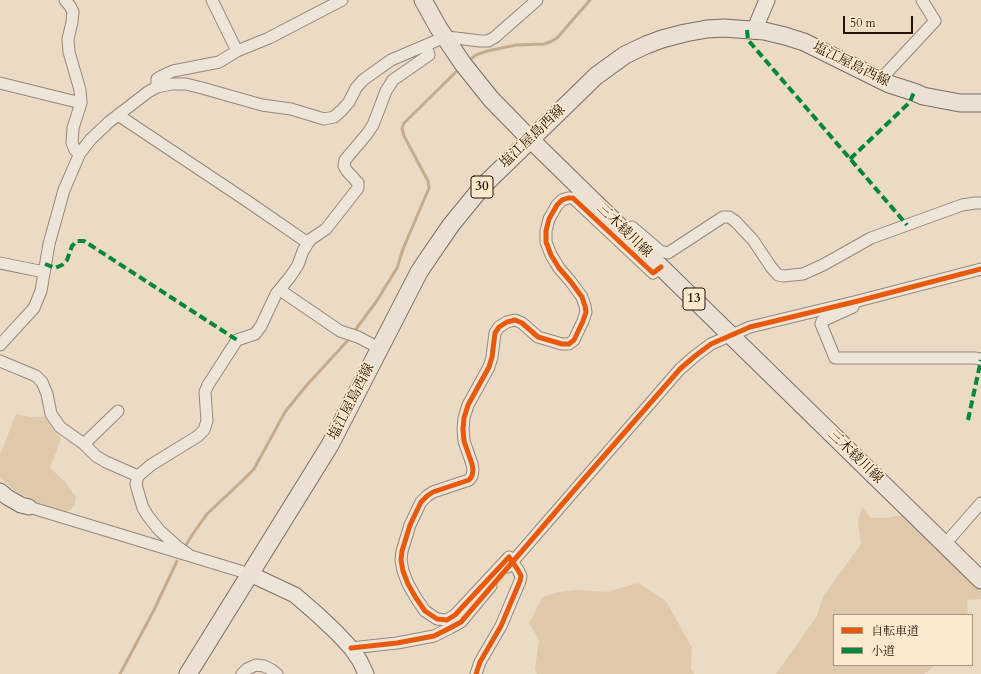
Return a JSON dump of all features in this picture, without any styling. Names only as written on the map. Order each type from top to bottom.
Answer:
[{"type":"main road","name":"三木綾川線","points":[[423,0],[463,64],[491,99],[531,140],[981,580]]},
{"type":"main road","name":"塩江屋島西線","points":[[188,674],[330,445],[419,272],[451,226],[482,187],[596,76],[625,55],[662,39],[707,29],[724,28],[764,31],[804,42],[880,80],[923,96],[960,103],[981,103]]},
{"type":"street","points":[[66,0],[73,12],[68,39],[69,52],[80,90],[82,103],[73,128],[72,143],[75,150],[80,153]]},
{"type":"street","points":[[212,0],[237,52]]},
{"type":"street","points":[[157,88],[157,79],[162,76],[173,71],[219,62],[237,52],[270,38],[342,0]]},
{"type":"street","points":[[0,345],[34,308],[41,291],[49,244],[64,190],[80,153],[91,139],[109,122],[148,92],[171,84],[186,84],[262,105],[291,109],[324,119],[334,117],[349,102],[356,88],[363,80],[391,60],[445,37],[488,41],[495,37],[537,0]]},
{"type":"street","points":[[754,31],[767,0]]},
{"type":"street","points":[[880,80],[934,21],[922,0]]},
{"type":"street","points":[[189,555],[159,530],[148,516],[143,508],[136,484],[138,476],[198,436],[204,430],[206,421],[206,392],[208,385],[237,340],[255,334],[261,326],[276,294],[298,265],[303,251],[311,239],[326,229],[358,188],[358,183],[344,166],[345,160],[367,134],[373,124],[386,91],[393,80],[429,55],[426,45]]},
{"type":"street","points":[[0,84],[82,103]]},
{"type":"street","points":[[118,115],[308,243]]},
{"type":"street","points":[[476,674],[480,662],[501,626],[520,582],[521,576],[518,570],[509,557],[455,615],[447,620],[437,619],[425,611],[408,584],[403,572],[401,560],[402,550],[410,525],[421,502],[433,492],[469,480],[472,476],[472,464],[464,441],[464,418],[468,405],[489,367],[492,357],[495,333],[499,327],[507,322],[515,320],[522,323],[538,337],[562,344],[568,344],[574,340],[586,312],[585,306],[582,297],[551,256],[546,242],[546,231],[549,218],[562,200],[573,198],[653,273],[661,267]]},
{"type":"street","points":[[624,231],[632,227],[660,251],[668,252],[723,217],[729,217],[735,221],[753,240],[778,274],[783,276],[803,274],[817,268],[871,238],[962,205],[981,203]]},
{"type":"street","points":[[0,263],[44,272]]},
{"type":"street","points":[[351,648],[398,643],[434,636],[461,622],[680,369],[711,344],[750,327],[981,269]]},
{"type":"street","points":[[280,290],[340,331],[358,337],[379,348]]},
{"type":"street","points":[[858,301],[859,305],[822,321],[821,324],[835,358],[981,359]]},
{"type":"street","points":[[0,361],[36,376],[42,382],[52,414],[60,427],[84,444],[96,456],[138,476]]},
{"type":"street","points":[[84,444],[118,411]]},
{"type":"street","points":[[0,491],[7,498],[21,505],[250,574],[296,595],[318,614],[351,648],[360,661],[366,674]]},
{"type":"street","points":[[945,544],[981,503]]},
{"type":"street","points":[[140,541],[159,530]]},
{"type":"street","points":[[242,674],[247,669],[256,665],[264,666],[277,674]]},
{"type":"shaded area","points":[[16,414],[30,417],[45,417],[61,439],[50,468],[65,482],[76,497],[74,506],[67,512],[39,503],[15,491],[0,478],[0,454]]},
{"type":"shaded area","points":[[862,507],[871,518],[886,518],[902,515],[981,590],[981,599],[967,600],[968,614],[833,614],[833,666],[934,666],[924,674],[776,674],[817,616],[823,597],[861,544],[858,521]]},
{"type":"shaded area","points":[[638,583],[666,601],[692,648],[691,669],[694,674],[537,674],[535,669],[539,640],[529,623],[543,597],[559,592],[577,590],[607,592]]},
{"type":"waterway","points":[[468,61],[476,55],[487,51],[516,45],[544,44],[550,42],[557,38],[590,0]]},
{"type":"waterway","points":[[353,333],[376,302],[397,268],[403,249],[429,188],[428,181],[404,136],[402,128],[404,123],[458,70]]},
{"type":"waterway","points":[[185,547],[207,514],[254,469],[285,412],[306,386],[350,338]]},
{"type":"waterway","points":[[120,674],[154,610],[177,561]]},
{"type":"marked path","points":[[747,30],[748,40],[907,225]]},
{"type":"marked path","points":[[850,159],[910,102],[914,92]]},
{"type":"marked path","points":[[45,264],[55,268],[62,265],[67,260],[72,246],[77,241],[84,241],[237,340]]},
{"type":"marked path","points":[[968,420],[981,360]]},
{"type":"cycle path","points":[[476,674],[480,662],[501,626],[520,581],[521,576],[518,570],[509,557],[455,615],[447,620],[437,619],[425,611],[408,584],[401,560],[402,551],[410,525],[421,502],[433,492],[469,480],[472,476],[472,464],[464,441],[464,418],[468,405],[489,367],[492,357],[495,333],[499,327],[507,322],[515,320],[522,323],[538,337],[562,344],[569,344],[574,340],[586,312],[585,306],[582,297],[559,268],[551,255],[546,242],[546,231],[549,219],[557,205],[562,200],[573,198],[653,273],[661,267]]},
{"type":"cycle path","points":[[351,648],[397,643],[434,636],[461,622],[680,369],[711,344],[750,327],[981,269]]}]
